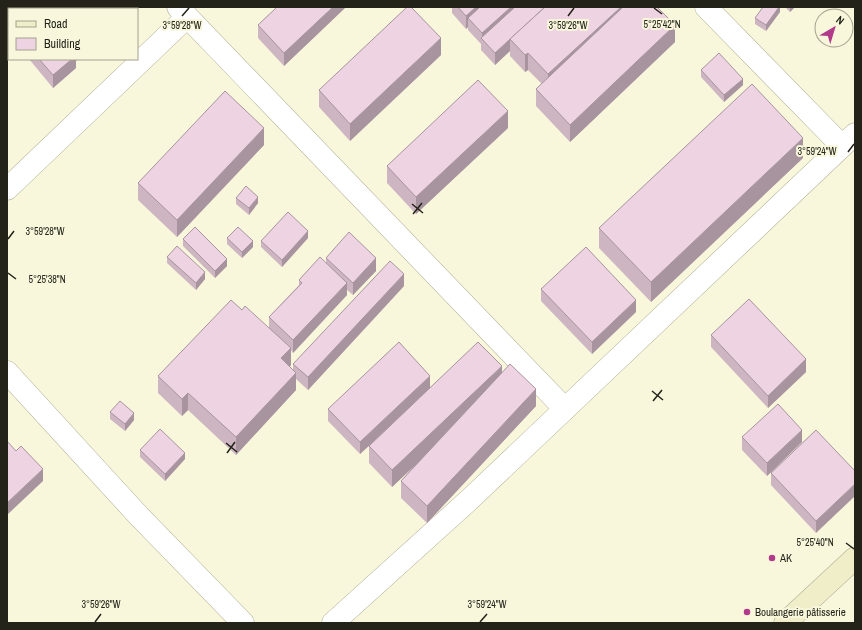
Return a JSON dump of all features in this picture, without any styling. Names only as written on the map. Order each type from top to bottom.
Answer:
[{"type":"main road","points":[[785,623],[855,558]]},
{"type":"street","points":[[333,623],[469,500],[849,140],[706,7]]},
{"type":"street","points":[[138,57],[182,12],[565,409]]},
{"type":"street","points":[[7,189],[135,60]]},
{"type":"street","points":[[7,372],[137,514],[243,623]]},
{"type":"building","points":[[7,7],[28,8],[8,8]]},
{"type":"building","points":[[37,7],[63,8],[38,8]]},
{"type":"building","points":[[72,7],[102,8],[73,8]]},
{"type":"building","points":[[277,7],[333,7],[284,53],[258,25]]},
{"type":"building","points":[[407,7],[411,7],[441,38],[350,124],[319,90]]},
{"type":"building","points":[[458,7],[476,7],[466,16]]},
{"type":"building","points":[[480,7],[511,7],[482,33],[468,18]]},
{"type":"building","points":[[515,7],[545,7],[495,53],[481,38]]},
{"type":"building","points":[[545,7],[621,7],[548,74],[528,53],[525,55],[510,39]]},
{"type":"building","points":[[623,7],[657,7],[675,25],[570,125],[536,89]]},
{"type":"building","points":[[763,7],[779,7],[766,25],[755,18]]},
{"type":"building","points":[[719,53],[743,79],[724,95],[701,70]]},
{"type":"building","points":[[40,60],[71,60],[53,75]]},
{"type":"building","points":[[478,80],[508,111],[416,197],[387,166]]},
{"type":"building","points":[[752,84],[803,138],[651,282],[599,228]]},
{"type":"building","points":[[225,91],[264,128],[177,220],[138,183]]},
{"type":"building","points":[[246,186],[258,197],[249,208],[236,198]]},
{"type":"building","points":[[288,212],[308,231],[282,260],[261,241]]},
{"type":"building","points":[[195,227],[227,259],[215,271],[183,239]]},
{"type":"building","points":[[238,227],[253,241],[242,252],[227,238]]},
{"type":"building","points":[[349,232],[376,258],[353,283],[326,258]]},
{"type":"building","points":[[177,246],[205,272],[196,283],[167,257]]},
{"type":"building","points":[[586,247],[636,300],[592,342],[541,289]]},
{"type":"building","points":[[320,257],[347,283],[293,340],[269,317],[302,283],[299,280]]},
{"type":"building","points":[[390,261],[404,274],[308,377],[293,364]]},
{"type":"building","points":[[749,299],[806,359],[768,396],[711,335]]},
{"type":"building","points":[[231,300],[242,310],[245,306],[291,348],[281,358],[296,373],[236,437],[188,393],[182,399],[158,376]]},
{"type":"building","points":[[399,342],[430,376],[360,442],[328,409]]},
{"type":"building","points":[[478,342],[502,366],[392,470],[369,446]]},
{"type":"building","points":[[510,364],[536,389],[427,506],[401,481]]},
{"type":"building","points":[[120,401],[134,413],[125,424],[110,412]]},
{"type":"building","points":[[778,404],[802,430],[767,463],[742,437]]},
{"type":"building","points":[[160,429],[185,453],[165,474],[140,450]]},
{"type":"building","points":[[816,430],[855,471],[855,484],[816,521],[771,473]]},
{"type":"building","points":[[7,441],[16,451],[21,446],[43,469],[7,503]]},
{"type":"place","name":"AK","points":[[772,558]]},
{"type":"place","name":"Boulangerie pâtisserie","points":[[747,612]]}]
